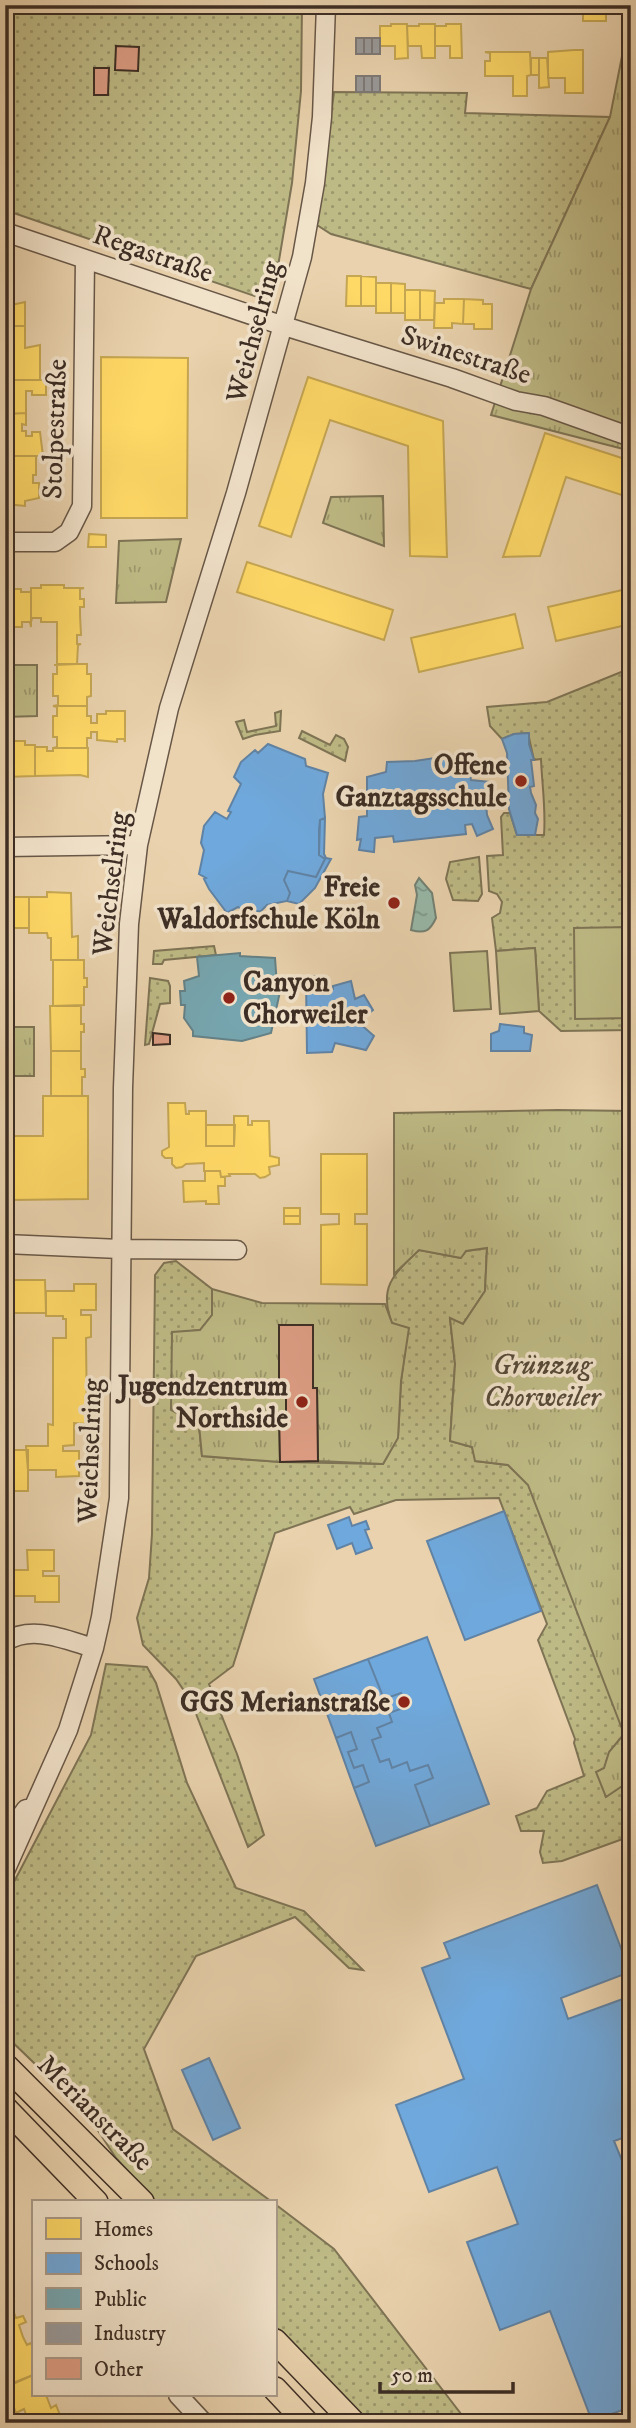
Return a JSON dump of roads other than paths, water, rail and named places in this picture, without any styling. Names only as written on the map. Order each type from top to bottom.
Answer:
[{"type":"main road","name":"Merianstraße","points":[[5,2065],[140,2200]]},
{"type":"main road","points":[[5,2108],[94,2200]]},
{"type":"main road","points":[[276,2341],[354,2423]]},
{"type":"main road","points":[[276,2390],[307,2423]]},
{"type":"street","name":"Weichselring","points":[[5,1871],[68,1730],[94,1648],[119,1498],[120,1249],[129,924],[138,845],[169,708],[236,493],[302,257],[315,183],[324,90],[326,5]]},
{"type":"street","name":"Regastraße","points":[[5,232],[284,326]]},
{"type":"street","name":"Stolpestraße","points":[[5,542],[55,542],[69,532],[82,506],[85,258]]},
{"type":"street","name":"Swinestraße","points":[[284,326],[390,358],[516,401],[544,406],[631,438]]},
{"type":"street","points":[[5,847],[138,845]]},
{"type":"street","points":[[5,1244],[237,1250]]},
{"type":"street","points":[[5,1642],[17,1634],[38,1633],[94,1648]]},
{"type":"street","name":"Weichselring","points":[[5,1839],[46,1781]]},
{"type":"street","points":[[179,2396],[204,2423]]},
{"type":"water","points":[[419,878],[432,893],[436,918],[429,929],[420,932],[411,930],[417,895],[415,885]]},
{"type":"place","name":"Offene Ganztagsschule","points":[[521,781]]},
{"type":"place","name":"Freie Waldorfschule Köln","points":[[394,903]]},
{"type":"place","name":"Canyon Chorweiler","points":[[229,998]]},
{"type":"place","name":"Jugendzentrum Northside","points":[[302,1402]]},
{"type":"place","name":"GGS Merianstraße","points":[[404,1702]]},
{"type":"park label","name":"Grünzug Chorweiler","points":[[542,1381]]}]
